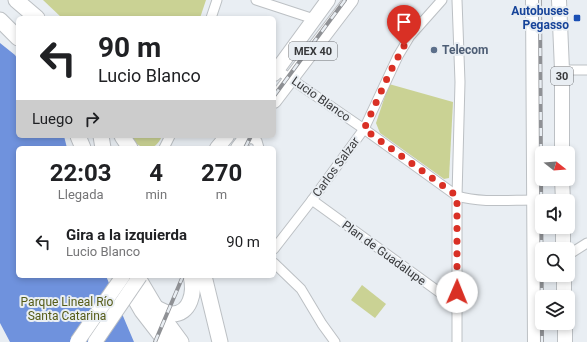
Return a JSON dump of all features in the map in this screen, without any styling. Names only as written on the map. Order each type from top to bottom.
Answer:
[{"type":"highway","points":[[15,0],[29,16]]},
{"type":"highway","points":[[15,0],[35,16]]},
{"type":"highway","points":[[0,20],[16,36]]},
{"type":"highway","points":[[123,278],[142,311],[166,342]]},
{"type":"highway","points":[[138,278],[156,308],[181,342]]},
{"type":"highway","points":[[156,308],[171,314],[186,308],[190,303],[193,291],[191,278]]},
{"type":"highway","points":[[204,278],[220,342]]},
{"type":"main road","name":"MEX 40","points":[[276,71],[328,0]]},
{"type":"main road","name":"MEX 40","points":[[276,98],[351,0]]},
{"type":"main road","points":[[533,0],[535,342]]},
{"type":"main road","name":"30","points":[[559,0],[562,70],[562,146]]},
{"type":"main road","points":[[77,342],[121,278]]},
{"type":"main road","points":[[94,342],[139,278]]},
{"type":"main road","points":[[565,330],[565,342]]},
{"type":"street","points":[[212,16],[217,0]]},
{"type":"street","points":[[256,0],[314,18]]},
{"type":"street","name":"Carlos Salzar","points":[[276,245],[312,200],[364,129],[398,56],[410,36],[442,0]]},
{"type":"street","points":[[457,0],[460,82],[457,196],[457,342]]},
{"type":"street","points":[[562,70],[587,70]]},
{"type":"street","name":"Lucio Blanco","points":[[276,72],[291,79],[457,196],[478,200],[534,200]]},
{"type":"street","points":[[251,138],[257,141],[258,146]]},
{"type":"street","name":"Plan de Guadalupe","points":[[312,200],[457,305]]},
{"type":"street","points":[[575,250],[587,243]]},
{"type":"street","points":[[276,265],[301,289],[322,324],[335,342]]},
{"type":"green space","points":[[43,0],[206,0],[201,16],[60,16]]},
{"type":"green space","points":[[389,84],[453,102],[449,178],[444,179],[380,133],[376,123]]},
{"type":"green space","points":[[131,138],[161,138],[155,146],[140,146]]},
{"type":"green space","points":[[362,285],[386,304],[375,318],[351,300]]},
{"type":"water","name":"Parque Lineal Río Santa Catarina","points":[[0,43],[16,57],[16,138],[64,138],[66,146],[16,146],[16,278],[107,278],[134,342],[10,342],[0,323]]},
{"type":"railway","points":[[276,93],[345,0]]},
{"type":"railway","points":[[540,0],[542,342]]},
{"type":"railway","points":[[246,146],[250,138]]},
{"type":"railway","points":[[155,342],[182,278]]},
{"type":"place","name":"Autobuses Pegasso","points":[[577,18]]},
{"type":"place","name":"Telecom","points":[[434,50]]},
{"type":"route","points":[[404,46],[390,72],[364,129],[457,196],[457,292]]}]
